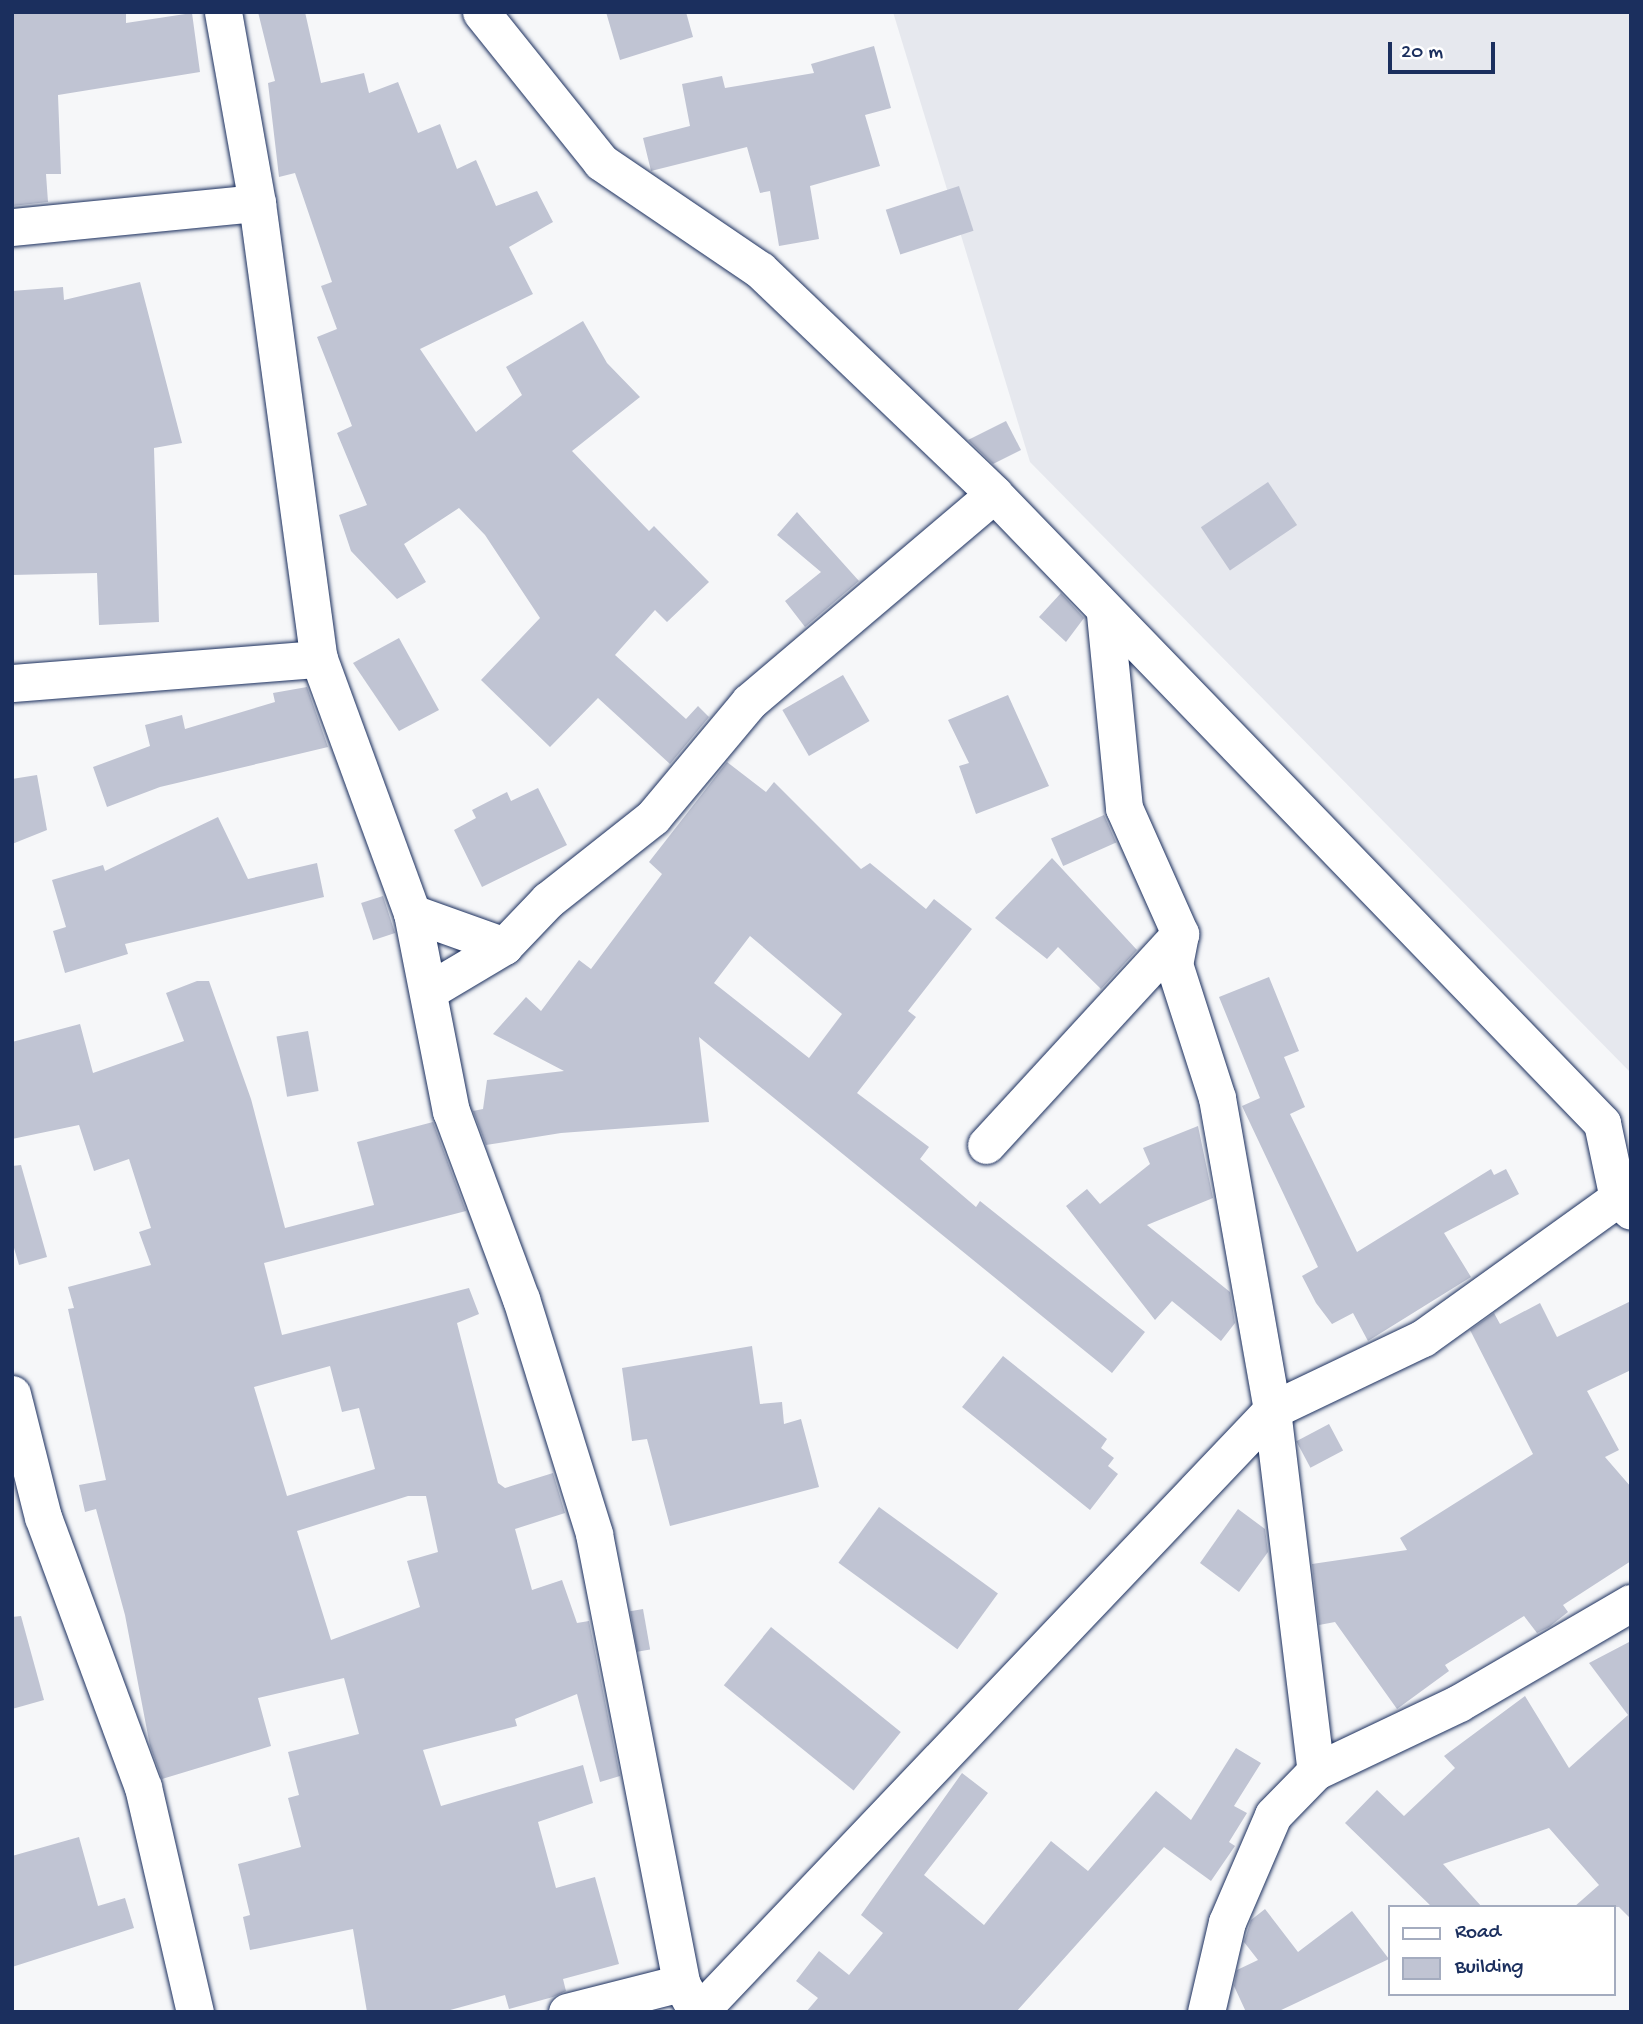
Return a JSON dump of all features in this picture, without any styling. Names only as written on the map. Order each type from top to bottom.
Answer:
[{"type":"street","points":[[223,12],[257,203],[319,659],[412,913],[451,1111],[521,1299],[594,1534],[692,2002]]},
{"type":"street","points":[[487,14],[601,162],[760,270],[994,494],[1105,614],[1602,1123],[1625,1205],[1423,1338],[1272,1410],[692,2002],[567,2012]]},
{"type":"street","points":[[12,227],[257,203]]},
{"type":"street","points":[[429,990],[504,946],[548,900],[653,817],[748,702],[994,494]]},
{"type":"street","points":[[1105,614],[1124,808],[1180,934],[1174,964],[1217,1098],[1272,1410],[1316,1772]]},
{"type":"street","points":[[12,682],[319,659]]},
{"type":"street","points":[[412,913],[504,946]]},
{"type":"street","points":[[986,1145],[1180,934]]},
{"type":"street","points":[[12,1394],[43,1517],[143,1787],[195,2012]]},
{"type":"street","points":[[1206,2012],[1227,1922],[1273,1815],[1316,1772],[1459,1703],[1631,1604]]},
{"type":"shaded area","points":[[893,12],[1631,12],[1631,1073],[1030,462]]},
{"type":"building","points":[[12,12],[126,12],[126,23],[192,13],[200,72],[58,95],[61,174],[46,174],[48,202],[12,206]]},
{"type":"building","points":[[258,12],[305,12],[321,83],[364,73],[369,93],[398,82],[418,133],[440,124],[457,169],[476,160],[496,206],[537,191],[553,222],[509,247],[533,294],[420,349],[476,432],[522,395],[506,367],[583,321],[607,363],[640,397],[572,451],[649,531],[654,526],[709,582],[667,622],[655,610],[615,655],[686,719],[698,706],[709,717],[670,764],[598,698],[550,747],[481,680],[540,618],[485,535],[459,508],[404,544],[426,582],[397,599],[351,551],[339,515],[367,505],[337,433],[352,426],[317,337],[337,329],[321,286],[332,282],[295,173],[279,177],[268,83],[275,81]]},
{"type":"building","points":[[606,12],[686,12],[693,37],[620,60]]},
{"type":"building","points":[[874,46],[891,108],[865,115],[880,166],[810,186],[819,239],[779,246],[770,191],[760,193],[747,147],[651,171],[643,138],[690,126],[682,84],[722,76],[725,88],[814,73],[811,64]]},
{"type":"building","points":[[959,186],[974,231],[900,254],[886,210]]},
{"type":"building","points":[[140,282],[182,443],[154,448],[159,622],[99,625],[97,573],[12,575],[12,291],[63,287],[64,300]]},
{"type":"building","points":[[1006,421],[1021,450],[993,464],[968,440]]},
{"type":"building","points":[[1268,482],[1297,525],[1230,570],[1201,527]]},
{"type":"building","points":[[797,512],[859,581],[805,627],[785,601],[821,572],[777,535]]},
{"type":"building","points":[[1061,593],[1084,618],[1066,642],[1039,617]]},
{"type":"building","points":[[399,638],[439,710],[399,731],[353,663]]},
{"type":"building","points":[[843,675],[870,721],[809,756],[782,710]]},
{"type":"building","points":[[307,687],[328,747],[160,787],[107,807],[93,767],[150,746],[145,725],[182,715],[185,729],[275,702],[273,693]]},
{"type":"building","points":[[1008,695],[1049,786],[976,814],[959,766],[969,763],[948,720]]},
{"type":"building","points":[[727,762],[766,792],[774,782],[861,869],[870,863],[926,909],[934,899],[972,929],[908,1011],[916,1017],[857,1093],[929,1147],[920,1159],[976,1207],[980,1201],[1145,1332],[1112,1373],[699,1037],[709,1122],[561,1133],[486,1145],[473,1111],[483,1109],[487,1080],[564,1071],[493,1034],[526,997],[541,1011],[579,960],[591,969],[662,874],[649,862]],"holes":[[[750,936],[842,1014],[809,1058],[714,983]]]},
{"type":"building","points":[[37,775],[47,830],[12,844],[12,779]]},
{"type":"building","points":[[538,788],[567,845],[482,887],[454,830],[476,818],[472,810],[507,792],[511,801]]},
{"type":"building","points":[[1104,815],[1116,842],[1063,866],[1051,839]]},
{"type":"building","points":[[218,817],[248,879],[317,863],[324,897],[125,944],[128,954],[65,973],[53,931],[66,927],[52,880],[103,865],[105,871]]},
{"type":"building","points":[[1052,858],[1137,950],[1101,989],[1058,947],[1047,959],[995,918]]},
{"type":"building","points":[[383,896],[395,933],[373,940],[361,903]]},
{"type":"building","points":[[1269,977],[1299,1051],[1284,1057],[1305,1107],[1290,1114],[1357,1252],[1491,1169],[1494,1175],[1506,1169],[1519,1194],[1444,1233],[1471,1277],[1368,1341],[1353,1313],[1332,1324],[1316,1303],[1302,1276],[1318,1267],[1242,1106],[1260,1098],[1219,997]]},
{"type":"building","points":[[197,981],[209,981],[251,1099],[285,1228],[374,1205],[357,1142],[433,1122],[466,1211],[264,1263],[282,1335],[469,1288],[479,1314],[457,1323],[498,1483],[505,1488],[553,1473],[565,1513],[515,1529],[532,1590],[562,1580],[577,1623],[589,1621],[620,1776],[600,1782],[577,1694],[515,1719],[517,1726],[423,1750],[441,1806],[583,1765],[593,1803],[538,1822],[556,1888],[595,1877],[619,1964],[563,1979],[566,1991],[553,1997],[509,2009],[505,1995],[443,2012],[367,2012],[353,1929],[250,1950],[243,1917],[250,1915],[238,1864],[301,1847],[288,1798],[299,1795],[288,1752],[359,1734],[344,1678],[258,1698],[271,1746],[162,1779],[150,1746],[125,1615],[96,1509],[85,1512],[79,1485],[106,1480],[68,1309],[74,1308],[68,1287],[151,1265],[139,1232],[151,1228],[129,1159],[94,1171],[79,1125],[12,1139],[12,1042],[80,1024],[93,1073],[184,1041],[166,993]],"holes":[[[330,1366],[342,1412],[359,1408],[375,1469],[287,1496],[254,1387]],[[408,1496],[426,1496],[438,1552],[407,1561],[420,1607],[331,1640],[297,1531]]]},
{"type":"building","points":[[308,1031],[319,1091],[287,1097],[276,1037]]},
{"type":"building","points":[[1198,1126],[1213,1198],[1147,1225],[1230,1292],[1235,1323],[1221,1341],[1172,1301],[1155,1320],[1066,1206],[1087,1189],[1100,1204],[1150,1164],[1143,1148]]},
{"type":"building","points":[[21,1165],[47,1257],[19,1265],[12,1241],[12,1166]]},
{"type":"building","points":[[1631,1301],[1631,1370],[1587,1391],[1619,1450],[1605,1457],[1631,1487],[1631,1561],[1563,1605],[1568,1612],[1549,1627],[1537,1633],[1524,1616],[1445,1665],[1449,1671],[1397,1709],[1335,1622],[1319,1625],[1312,1564],[1407,1550],[1400,1538],[1533,1454],[1470,1330],[1494,1313],[1500,1324],[1540,1303],[1557,1337]]},
{"type":"building","points":[[752,1346],[760,1404],[782,1402],[784,1424],[801,1419],[819,1487],[670,1526],[647,1439],[632,1441],[622,1368]]},
{"type":"building","points":[[1003,1356],[1107,1439],[1101,1448],[1114,1458],[1108,1466],[1118,1474],[1090,1510],[962,1407]]},
{"type":"building","points":[[1329,1424],[1343,1450],[1310,1468],[1296,1441]]},
{"type":"building","points":[[879,1507],[998,1593],[957,1649],[838,1563]]},
{"type":"building","points":[[1238,1509],[1265,1529],[1268,1552],[1239,1592],[1200,1563]]},
{"type":"building","points":[[643,1609],[650,1649],[637,1652],[630,1611]]},
{"type":"building","points":[[21,1616],[44,1700],[12,1709],[12,1617]]},
{"type":"building","points":[[771,1627],[901,1732],[854,1790],[724,1685]]},
{"type":"building","points":[[1631,1641],[1631,1919],[1615,1905],[1576,1905],[1599,1885],[1549,1828],[1443,1864],[1480,1905],[1430,1905],[1345,1823],[1377,1790],[1404,1816],[1455,1768],[1444,1756],[1525,1696],[1569,1768],[1628,1715],[1589,1663]]},
{"type":"building","points":[[1236,1748],[1261,1763],[1234,1806],[1247,1813],[1229,1842],[1235,1846],[1211,1881],[1164,1847],[1016,2012],[806,2012],[818,1998],[796,1981],[819,1951],[849,1975],[883,1933],[861,1915],[962,1773],[988,1793],[924,1875],[984,1925],[1051,1841],[1088,1871],[1156,1791],[1191,1820]]},
{"type":"building","points":[[79,1837],[98,1906],[125,1898],[134,1928],[12,1967],[12,1856]]},
{"type":"building","points":[[1265,1909],[1298,1952],[1352,1911],[1388,1959],[1277,2012],[1246,2012],[1234,1986],[1237,1970],[1258,1960],[1244,1942],[1251,1920]]}]
